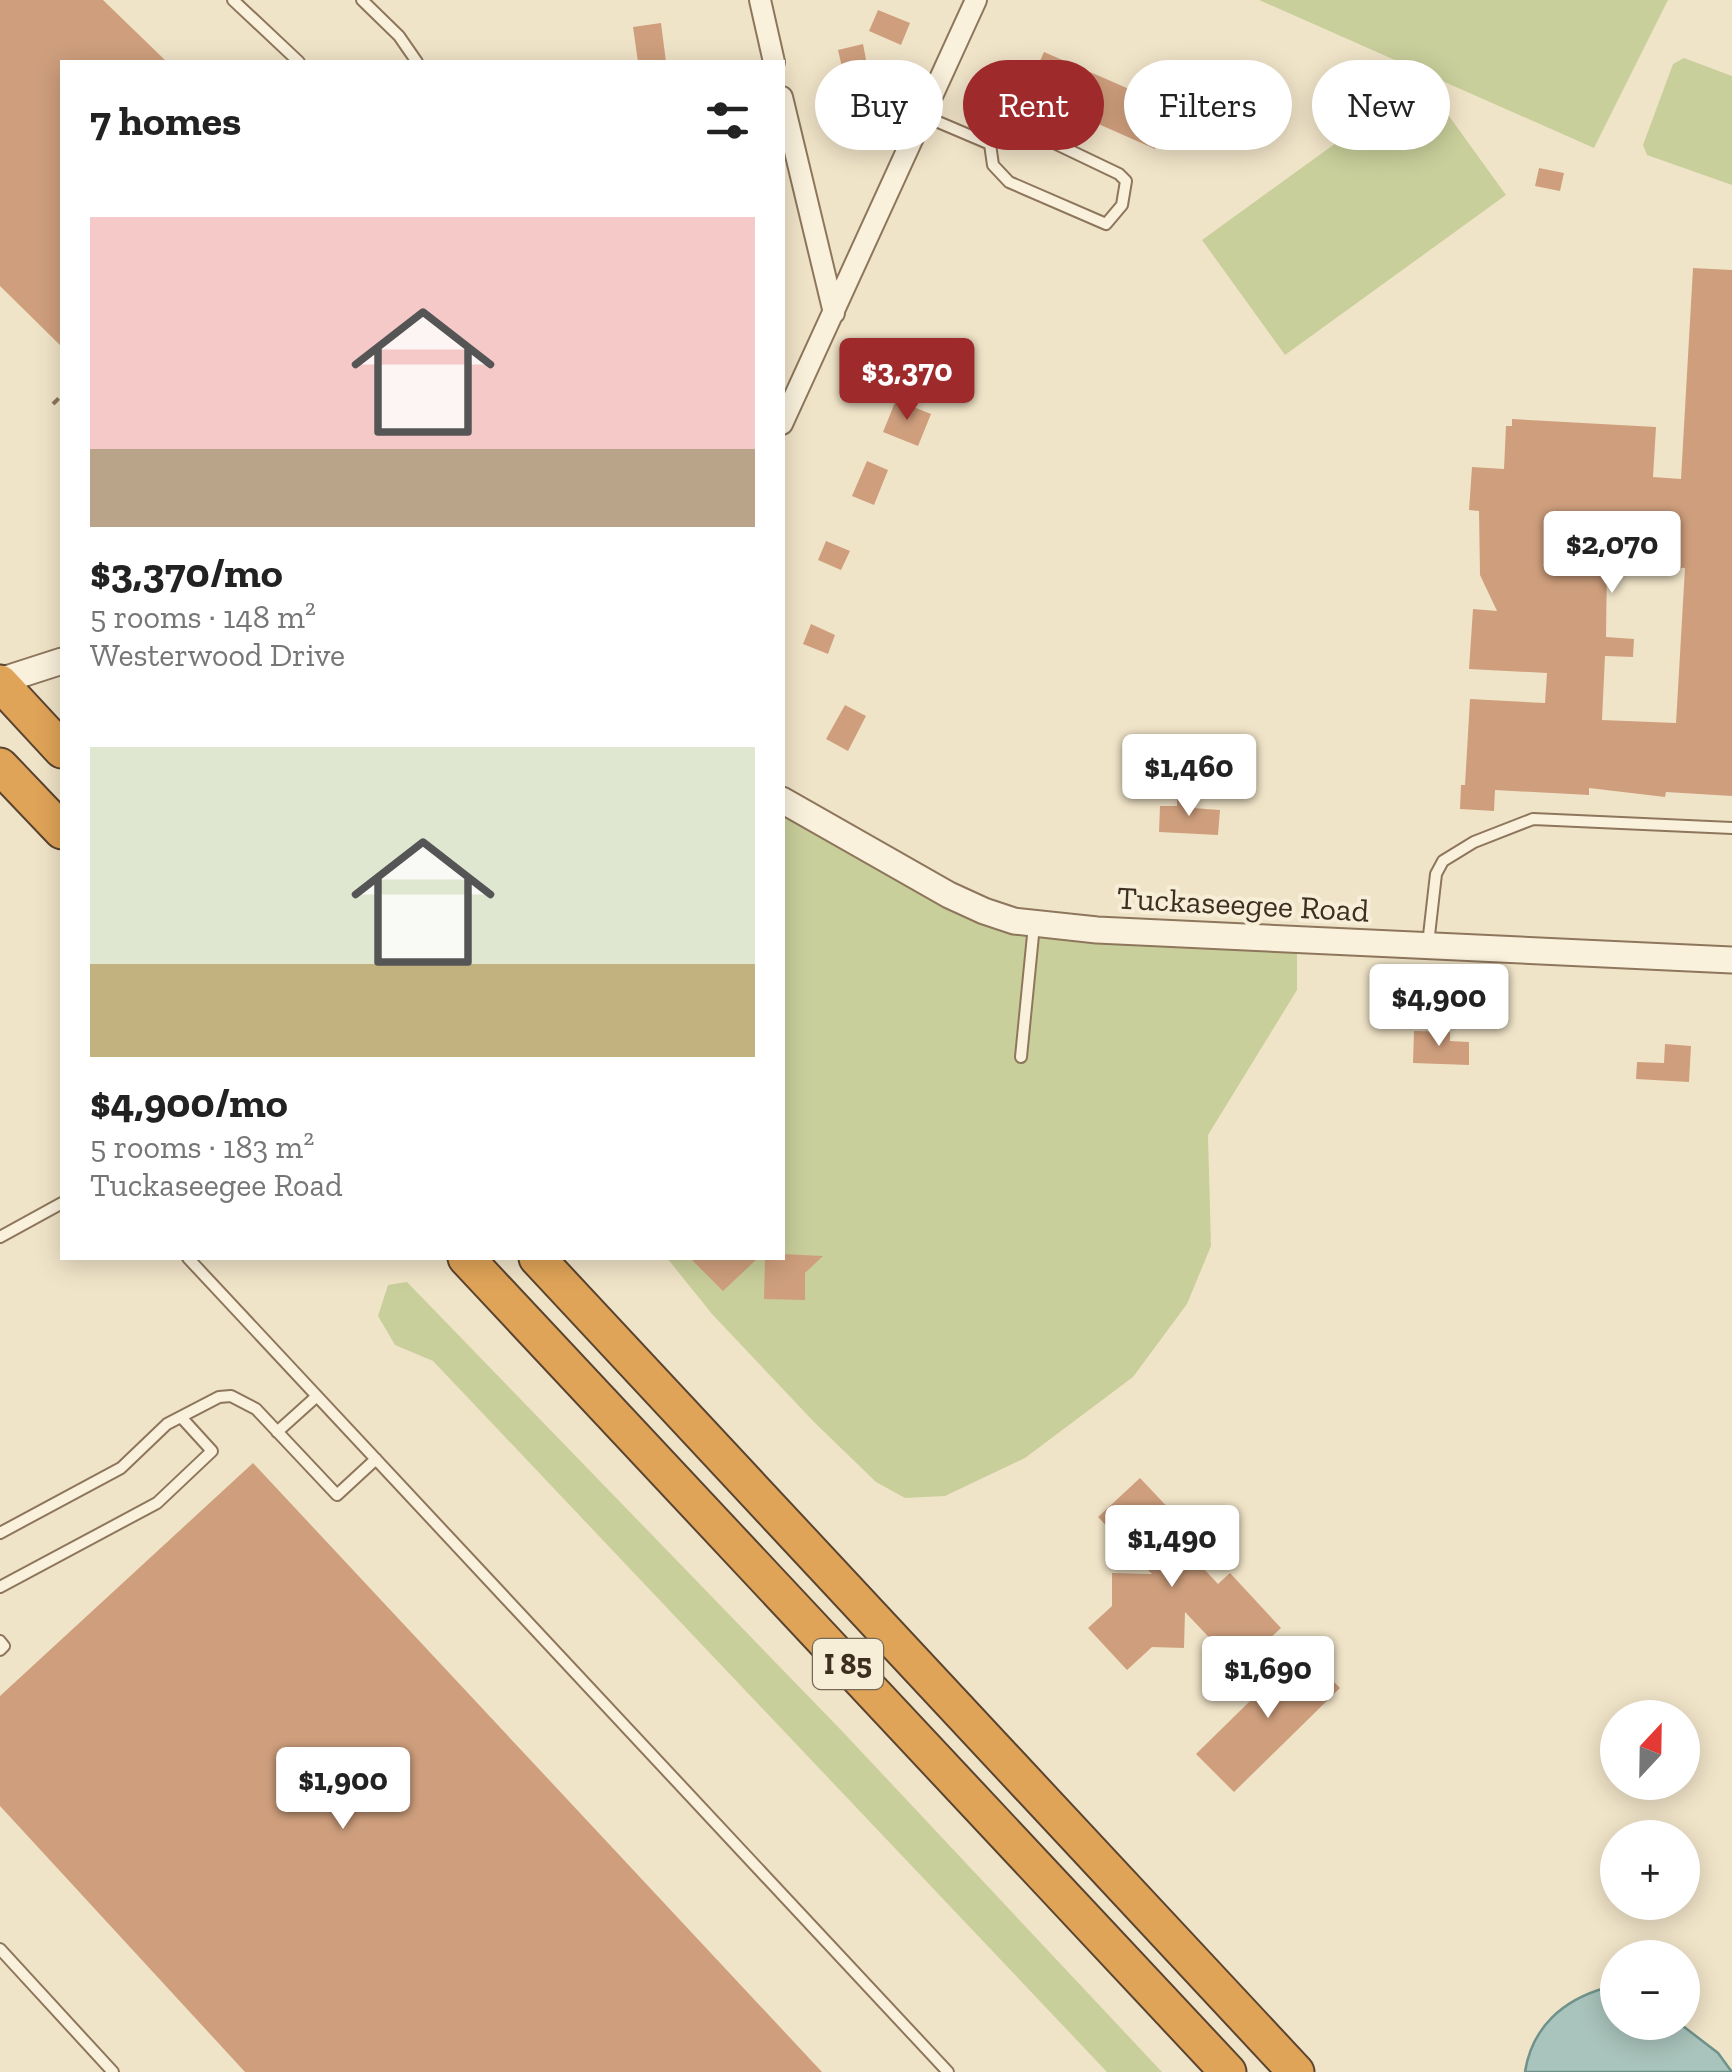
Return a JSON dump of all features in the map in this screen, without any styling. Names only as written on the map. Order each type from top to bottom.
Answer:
[{"type":"highway","points":[[0,682],[53,740]]},
{"type":"highway","points":[[0,766],[60,830]]},
{"type":"highway","name":"I 85","points":[[468,1260],[1228,2072]]},
{"type":"highway","name":"I 85","points":[[539,1260],[1296,2072]]},
{"type":"street","points":[[760,0],[774,60]]},
{"type":"street","points":[[943,74],[976,0]]},
{"type":"street","points":[[785,109],[834,313]]},
{"type":"street","points":[[790,390],[834,313],[908,150]]},
{"type":"street","points":[[0,682],[60,663]]},
{"type":"street","name":"Tuckaseegee Road","points":[[785,802],[949,896],[984,911],[1034,924],[1732,960]]},
{"type":"lane","points":[[232,0],[297,60]]},
{"type":"lane","points":[[362,0],[399,36],[415,60]]},
{"type":"lane","points":[[1013,129],[1028,130],[1119,174],[1126,182],[1122,205],[1106,224],[1009,182],[993,166],[990,144],[1013,129]]},
{"type":"lane","points":[[1428,946],[1436,874],[1452,853],[1488,836],[1533,819],[1732,828]]},
{"type":"lane","points":[[1021,1057],[1034,924]]},
{"type":"lane","points":[[0,1237],[60,1204]]},
{"type":"lane","points":[[190,1260],[948,2072]]},
{"type":"lane","points":[[0,1533],[122,1468],[167,1424],[218,1397],[231,1396],[256,1409],[337,1495],[376,1459]]},
{"type":"lane","points":[[278,1432],[318,1396]]},
{"type":"lane","points":[[0,1587],[157,1503],[212,1451],[180,1417]]},
{"type":"lane","points":[[0,1641],[4,1646],[0,1650]]},
{"type":"lane","points":[[0,1949],[113,2072]]},
{"type":"path","points":[[53,404],[60,397]]},
{"type":"green space","points":[[1259,0],[1668,0],[1594,148],[1450,84],[1450,60],[1395,60]]},
{"type":"green space","points":[[1684,58],[1732,76],[1732,185],[1647,155],[1643,145],[1673,64]]},
{"type":"green space","points":[[1450,117],[1506,195],[1285,355],[1202,240],[1326,150],[1450,150]]},
{"type":"green space","points":[[785,801],[1014,921],[1297,939],[1297,990],[1208,1135],[1211,1246],[1187,1304],[1133,1377],[1025,1458],[945,1496],[905,1498],[876,1482],[712,1314],[669,1260],[785,1260]]},
{"type":"green space","points":[[407,1282],[842,1731],[1162,2072],[1107,2072],[433,1361],[395,1345],[378,1316],[388,1285]]},
{"type":"water","points":[[1600,1990],[1600,2040],[1700,2039],[1718,2053],[1732,2072],[1525,2072],[1542,2029],[1563,2008]]},
{"type":"building","points":[[0,0],[103,0],[165,60],[60,60],[60,345],[0,286]]},
{"type":"building","points":[[878,10],[910,23],[901,45],[869,31]]},
{"type":"building","points":[[661,23],[666,60],[638,60],[633,27]]},
{"type":"building","points":[[863,44],[866,60],[840,60],[838,50]]},
{"type":"building","points":[[1044,52],[1062,60],[1040,60]]},
{"type":"building","points":[[1104,78],[1124,87],[1124,135],[1104,126]]},
{"type":"building","points":[[1539,168],[1564,173],[1560,191],[1535,186]]},
{"type":"building","points":[[1693,268],[1732,270],[1732,796],[1666,792],[1665,797],[1589,788],[1589,795],[1495,790],[1494,811],[1460,809],[1470,699],[1545,703],[1547,673],[1469,669],[1473,609],[1497,611],[1480,575],[1479,511],[1469,510],[1472,467],[1504,469],[1506,426],[1512,426],[1512,419],[1656,427],[1653,477],[1681,479]],"holes":[[[1607,563],[1685,568],[1676,723],[1602,720],[1605,656],[1633,657],[1634,639],[1606,637]]]},
{"type":"building","points":[[896,400],[931,414],[918,446],[883,432]]},
{"type":"building","points":[[867,461],[888,470],[874,505],[852,496]]},
{"type":"building","points":[[826,541],[850,551],[841,570],[818,560]]},
{"type":"building","points":[[811,624],[835,635],[828,654],[803,644]]},
{"type":"building","points":[[845,705],[866,716],[848,751],[826,739]]},
{"type":"building","points":[[1177,799],[1193,800],[1192,808],[1220,810],[1218,835],[1159,832],[1160,806],[1177,806]]},
{"type":"building","points":[[1414,1031],[1450,1032],[1450,1041],[1469,1042],[1469,1065],[1413,1063]]},
{"type":"building","points":[[1665,1044],[1691,1046],[1689,1082],[1636,1079],[1637,1062],[1664,1063]]},
{"type":"building","points":[[785,1254],[823,1256],[805,1273],[805,1300],[764,1299],[765,1260],[785,1260]]},
{"type":"building","points":[[692,1260],[756,1260],[723,1291]]},
{"type":"building","points":[[253,1463],[822,2072],[245,2072],[0,1806],[0,1696]]},
{"type":"building","points":[[1140,1478],[1191,1532],[1179,1542],[1218,1584],[1230,1573],[1281,1628],[1238,1668],[1185,1612],[1184,1648],[1152,1647],[1127,1670],[1088,1628],[1112,1606],[1112,1573],[1152,1574],[1098,1517]]},
{"type":"building","points":[[1302,1650],[1340,1688],[1234,1792],[1196,1754]]}]
